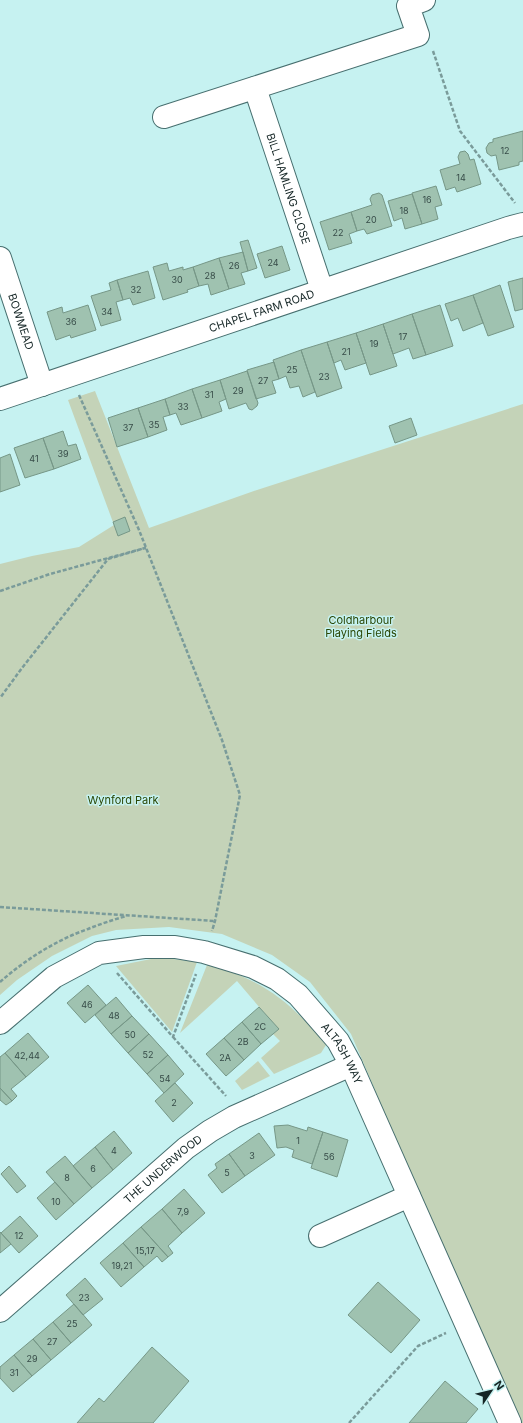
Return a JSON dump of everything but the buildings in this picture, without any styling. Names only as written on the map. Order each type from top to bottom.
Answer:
[{"type":"street","points":[[164,117],[418,35],[416,3]]},
{"type":"street","name":"BILL HAMLING CLOSE","points":[[255,88],[322,290]]},
{"type":"street","name":"CHAPEL FARM ROAD","points":[[0,399],[508,228],[521,216]]},
{"type":"street","name":"BOWMEAD","points":[[0,258],[42,385]]},
{"type":"street","name":"ALTASH WAY","points":[[0,1024],[54,977],[99,954],[144,947],[175,947],[204,952],[253,967],[277,979],[298,995],[338,1041],[351,1065],[510,1423]]},
{"type":"street","name":"THE UNDERWOOD","points":[[0,1312],[186,1148],[210,1131],[242,1113],[351,1065]]},
{"type":"street","points":[[320,1236],[410,1196]]},
{"type":"path","points":[[418,35],[430,40],[460,131],[521,216]]},
{"type":"path","points":[[76,389],[139,530],[222,740],[240,795],[215,922],[173,1037]]},
{"type":"path","points":[[0,591],[50,574],[145,548]]},
{"type":"path","points":[[0,698],[108,559],[145,548]]},
{"type":"path","points":[[0,907],[215,922]]},
{"type":"path","points":[[0,982],[13,970],[54,944],[87,929],[129,915]]},
{"type":"path","points":[[99,954],[242,1113]]},
{"type":"path","points":[[349,1423],[418,1346],[466,1324]]},
{"type":"green space","name":"Coldharbour Playing Fields","points":[[95,391],[149,528],[257,490],[523,404],[523,1423],[521,1423],[440,1247],[351,1034],[310,982],[272,955],[222,934],[169,927],[116,930],[92,936],[52,956],[17,980],[0,995],[0,564],[79,547],[114,525],[68,400]]},
{"type":"green space","points":[[151,959],[174,959],[197,962],[172,1032],[116,966]]},
{"type":"green space","points":[[207,965],[226,970],[243,977],[274,994],[288,1004],[314,1030],[326,1045],[321,1053],[274,1074],[261,1058],[280,1041],[273,1034],[278,1029],[237,981],[180,1033]]},
{"type":"green space","points":[[258,1061],[270,1076],[242,1090],[235,1081]]},
{"type":"park label","name":"Wynford Park","points":[[123,800]]}]
